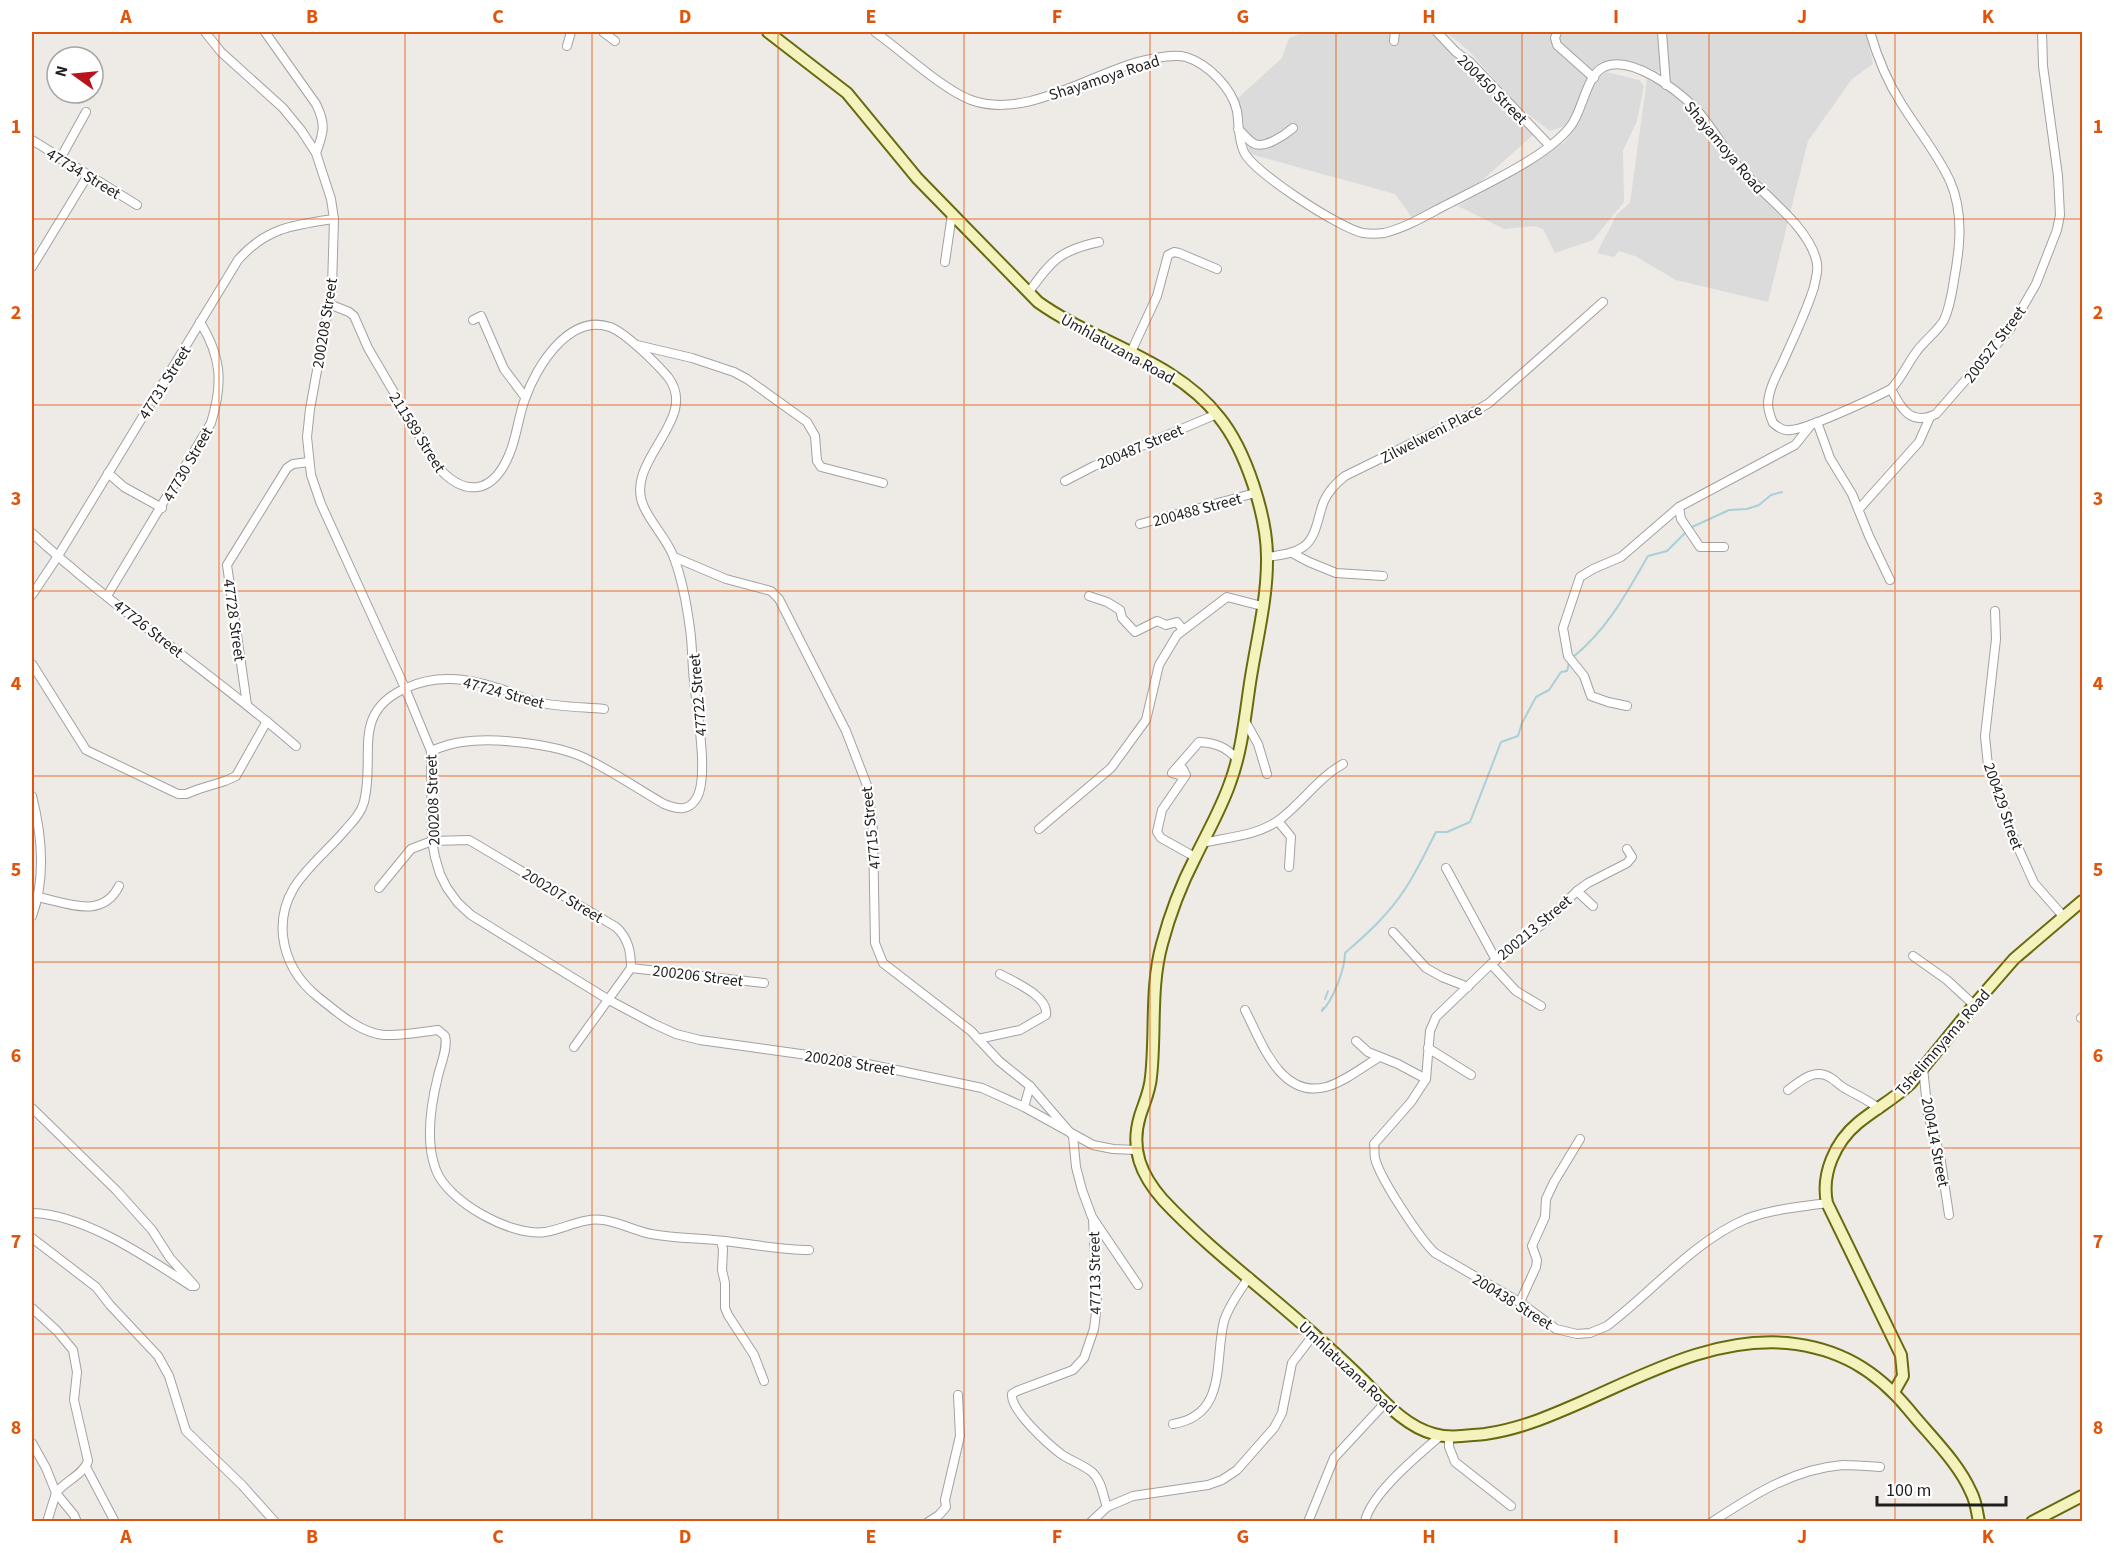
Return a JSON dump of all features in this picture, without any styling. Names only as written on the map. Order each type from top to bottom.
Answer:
[{"type":"street","name":"200208 Street","points":[[205,32],[221,51],[283,108],[316,153],[331,199],[334,219],[332,288],[310,409],[307,437],[309,462],[321,504],[405,688],[431,751],[432,841],[440,874],[458,903],[471,915],[609,1000],[676,1034],[700,1040],[858,1062],[982,1088],[1024,1107],[1093,1145],[1136,1150]]},
{"type":"street","points":[[264,32],[321,114],[324,122],[323,135],[316,153]]},
{"type":"street","points":[[567,46],[571,32]]},
{"type":"street","points":[[603,32],[615,41]]},
{"type":"street","name":"Umhlatuzana Road","points":[[768,32],[847,93],[897,155],[1038,302],[1059,316],[1131,352],[1186,386],[1209,404],[1233,435],[1245,461],[1264,529],[1268,557],[1262,606],[1237,759],[1229,788],[1182,884],[1161,945],[1154,999],[1151,1080],[1138,1124],[1136,1150],[1138,1162],[1145,1176],[1165,1202],[1314,1334],[1385,1403],[1420,1428],[1444,1436]]},
{"type":"street","name":"Shayamoya Road","points":[[875,32],[950,89],[968,99],[987,104],[1008,105],[1040,98],[1145,60],[1167,56],[1185,57],[1209,71],[1229,92],[1236,106],[1238,129],[1245,153],[1263,172],[1343,226],[1374,234],[1392,230],[1435,211],[1550,146],[1569,129],[1594,78],[1602,68],[1623,64],[1649,74],[1684,98],[1702,117],[1737,164],[1796,225],[1814,252],[1817,273],[1810,299],[1772,386],[1768,405],[1773,423],[1786,431],[1798,430],[1891,389],[1918,350],[1944,319],[1950,303],[1960,250],[1960,219],[1950,182],[1893,90],[1870,32]]},
{"type":"street","points":[[1394,41],[1395,32]]},
{"type":"street","name":"200450 Street","points":[[1437,32],[1456,52],[1470,62],[1494,90],[1550,146]]},
{"type":"street","points":[[1557,32],[1555,38],[1557,45],[1594,78]]},
{"type":"street","points":[[1662,32],[1666,85]]},
{"type":"street","name":"200527 Street","points":[[1930,417],[1952,398],[2010,329],[2036,284],[2057,230],[2060,215],[2058,176],[2043,66],[2042,32]]},
{"type":"street","points":[[60,159],[86,112]]},
{"type":"street","points":[[1238,129],[1253,143],[1259,145],[1278,138],[1293,128]]},
{"type":"street","name":"47734 Street","points":[[32,140],[136,204]]},
{"type":"street","points":[[32,267],[88,175]]},
{"type":"street","points":[[945,262],[952,214]]},
{"type":"street","name":"47731 Street","points":[[32,595],[58,556],[228,274],[249,248],[280,228],[334,219]]},
{"type":"street","points":[[1029,292],[1056,258],[1070,250],[1099,242]]},
{"type":"street","points":[[1131,352],[1157,296],[1166,260],[1171,253],[1179,253],[1217,269]]},
{"type":"street","name":"Zilwelweni Place","points":[[1292,553],[1304,547],[1310,539],[1324,500],[1337,482],[1490,403],[1603,302]]},
{"type":"street","name":"211589 Street","points":[[329,304],[350,312],[354,316],[368,348],[437,466],[447,478],[469,488],[488,483],[504,466],[513,443],[525,397],[541,366],[565,337],[576,330],[606,326],[619,331],[633,343]]},
{"type":"street","points":[[473,320],[481,316],[504,369],[525,397]]},
{"type":"street","name":"47730 Street","points":[[107,596],[211,423],[219,392],[219,371],[211,340],[200,322]]},
{"type":"street","points":[[633,343],[692,358],[734,372],[747,379],[807,422],[815,436],[817,461],[821,467],[882,483]]},
{"type":"street","name":"47722 Street","points":[[431,751],[475,740],[535,744],[556,748],[585,758],[664,804],[676,808],[688,808],[699,794],[702,748],[690,628],[674,557],[644,506],[640,482],[644,469],[671,423],[676,402],[669,379],[633,343]]},
{"type":"street","points":[[1891,389],[1900,407],[1908,413],[1924,418],[1930,417]]},
{"type":"street","name":"200487 Street","points":[[1065,481],[1094,466],[1217,414]]},
{"type":"street","points":[[1859,509],[1919,442],[1930,417]]},
{"type":"street","points":[[1627,706],[1592,696],[1584,676],[1568,656],[1563,628],[1580,577],[1621,557],[1679,507],[1795,445],[1814,423],[1830,458],[1852,494],[1890,580]]},
{"type":"street","name":"47728 Street","points":[[247,705],[227,566],[287,468],[293,464],[309,462]]},
{"type":"street","points":[[108,473],[124,487],[162,508]]},
{"type":"street","name":"200488 Street","points":[[1140,524],[1255,493]]},
{"type":"street","points":[[1679,507],[1681,519],[1700,547],[1724,547]]},
{"type":"street","name":"47726 Street","points":[[32,533],[107,596],[296,746]]},
{"type":"street","points":[[1268,557],[1292,553],[1336,573],[1383,576]]},
{"type":"street","name":"47715 Street","points":[[674,557],[726,579],[771,591],[779,599],[846,731],[868,788],[873,842],[875,943],[880,958],[883,963],[949,1012],[999,1061],[1030,1086],[1073,1136]]},
{"type":"street","points":[[1089,596],[1107,602],[1120,610],[1122,618],[1136,633],[1157,621],[1166,625],[1177,622],[1183,630]]},
{"type":"street","points":[[1039,829],[1111,768],[1146,720],[1159,665],[1177,634],[1227,597],[1262,606]]},
{"type":"street","name":"200429 Street","points":[[1995,611],[1996,639],[1985,736],[1988,766],[2002,798],[2008,825],[2034,883],[2063,916]]},
{"type":"street","points":[[32,664],[82,745],[90,753],[183,795],[236,776],[267,721]]},
{"type":"street","name":"47724 Street","points":[[604,709],[538,702],[498,688],[447,678],[430,680],[405,688],[386,699],[373,714],[369,728],[366,790],[363,805],[359,814],[330,849],[296,883],[284,909],[282,924],[284,946],[294,972],[316,996],[361,1028],[384,1035],[438,1030],[444,1036],[445,1046],[435,1088],[431,1122],[432,1157],[442,1183],[458,1200],[498,1221],[531,1232],[544,1232],[599,1219],[661,1236],[721,1241]]},
{"type":"street","points":[[1244,720],[1258,744],[1267,774]]},
{"type":"street","points":[[1195,857],[1161,838],[1157,832],[1162,810],[1186,775],[1183,769],[1179,775],[1172,773],[1199,742],[1215,743],[1231,752],[1237,759]]},
{"type":"street","points":[[1202,843],[1246,834],[1278,821],[1328,772],[1343,764]]},
{"type":"street","points":[[32,796],[41,866],[38,897],[32,916]]},
{"type":"street","points":[[1278,821],[1291,837],[1289,867]]},
{"type":"street","points":[[379,888],[411,849],[432,841]]},
{"type":"street","name":"200207 Street","points":[[432,841],[474,842],[616,927],[629,946],[632,968]]},
{"type":"street","name":"200213 Street","points":[[1426,1079],[1430,1031],[1436,1017],[1494,962],[1545,922],[1577,891],[1627,863],[1632,856],[1627,849]]},
{"type":"street","points":[[1446,868],[1494,962]]},
{"type":"street","points":[[38,897],[94,907],[113,897],[118,886]]},
{"type":"street","name":"200213 Street","points":[[1577,891],[1593,906]]},
{"type":"street","name":"Tshelimnyama Road","points":[[1894,1392],[1903,1376],[1900,1355],[1827,1203],[1826,1178],[1833,1157],[1847,1134],[1858,1123],[1899,1095],[1974,1005],[2026,948],[2082,901]]},
{"type":"street","points":[[1393,932],[1426,968],[1468,987]]},
{"type":"street","points":[[1913,956],[1947,980],[1974,1005]]},
{"type":"street","name":"200213 Street","points":[[1494,962],[1516,991],[1541,1006]]},
{"type":"street","points":[[574,1047],[632,968]]},
{"type":"street","name":"200206 Street","points":[[632,968],[764,983]]},
{"type":"street","points":[[978,1039],[1020,1030],[1046,1015],[1047,1007],[1044,1003],[1028,989],[1000,974]]},
{"type":"street","points":[[1245,1010],[1278,1070],[1288,1080],[1299,1086],[1316,1089],[1327,1087],[1379,1057]]},
{"type":"street","points":[[1356,1041],[1368,1052],[1426,1079]]},
{"type":"street","points":[[1428,1047],[1471,1075]]},
{"type":"street","name":"200414 Street","points":[[1923,1068],[1928,1115],[1940,1155],[1949,1215]]},
{"type":"street","points":[[1788,1090],[1815,1073],[1824,1074],[1843,1088],[1871,1101],[1879,1109]]},
{"type":"street","name":"200438 Street","points":[[1426,1079],[1411,1102],[1374,1144],[1375,1158],[1383,1177],[1429,1247],[1469,1274],[1520,1302],[1556,1329],[1577,1334],[1590,1333],[1607,1326],[1706,1243],[1744,1220],[1771,1211],[1827,1203]]},
{"type":"street","points":[[1024,1107],[1030,1086]]},
{"type":"street","points":[[32,1108],[117,1191],[152,1230],[170,1258],[195,1286],[191,1286],[109,1236],[53,1215],[32,1213]]},
{"type":"street","points":[[1073,1136],[1076,1167],[1092,1217],[1138,1285]]},
{"type":"street","points":[[1520,1302],[1536,1267],[1537,1260],[1532,1246],[1545,1217],[1546,1199],[1580,1139]]},
{"type":"street","name":"47713 Street","points":[[1092,1217],[1097,1304],[1094,1329],[1084,1358],[1073,1370],[1012,1394],[1012,1402],[1025,1420],[1062,1455],[1092,1472],[1100,1484],[1107,1507]]},
{"type":"street","points":[[32,1238],[96,1287],[158,1356],[169,1376],[186,1431],[242,1485],[275,1521]]},
{"type":"street","points":[[764,1381],[754,1355],[725,1308],[721,1241],[783,1250],[809,1250]]},
{"type":"street","points":[[1173,1424],[1184,1422],[1198,1414],[1216,1386],[1224,1320],[1249,1277]]},
{"type":"street","points":[[32,1308],[57,1331],[73,1350],[77,1372],[74,1400],[88,1461],[86,1467],[67,1481],[56,1493],[47,1521]]},
{"type":"street","points":[[1091,1521],[1107,1507],[1133,1496],[1208,1485],[1222,1480],[1237,1470],[1274,1428],[1282,1413],[1292,1363],[1314,1334]]},
{"type":"street","points":[[1365,1521],[1371,1505],[1389,1485],[1444,1436],[1503,1431],[1530,1424],[1675,1361],[1707,1351],[1768,1342],[1811,1346],[1839,1354],[1865,1369],[1894,1392],[1970,1488],[1978,1520]]},
{"type":"street","points":[[928,1521],[939,1515],[946,1507],[945,1500],[960,1436],[958,1395]]},
{"type":"street","points":[[1308,1521],[1334,1458],[1385,1403]]},
{"type":"street","points":[[1444,1436],[1455,1462],[1511,1506]]},
{"type":"street","points":[[32,1443],[46,1468],[56,1493],[74,1515],[76,1521]]},
{"type":"street","points":[[1712,1521],[1757,1492],[1806,1472],[1842,1466],[1880,1467]]},
{"type":"street","points":[[86,1467],[115,1521]]},
{"type":"street","points":[[2032,1521],[2082,1496]]},
{"type":"shaded area","points":[[1306,32],[1435,32],[1472,64],[1533,135],[1479,183],[1413,219],[1395,194],[1250,154],[1238,98],[1282,58],[1289,38]]},
{"type":"shaded area","points":[[1446,32],[1659,32],[1662,73],[1625,60],[1598,66],[1565,126],[1550,131],[1521,109],[1469,51]]},
{"type":"shaded area","points":[[1664,32],[1866,32],[1873,64],[1852,79],[1808,141],[1768,302],[1676,280],[1635,256],[1619,251],[1614,257],[1597,253],[1617,214],[1630,203],[1647,79],[1665,84]]},
{"type":"shaded area","points":[[1606,72],[1639,80],[1644,86],[1637,121],[1623,151],[1624,202],[1593,240],[1555,253],[1543,229],[1535,226],[1504,229],[1458,206],[1566,141],[1599,76]]},
{"type":"waterway","points":[[1690,528],[1729,510],[1747,509],[1759,505],[1771,495],[1782,492]]},
{"type":"waterway","points":[[1573,657],[1606,623],[1624,598],[1648,556],[1667,551],[1686,532]]},
{"type":"waterway","points":[[1323,1008],[1322,1011],[1338,984],[1345,953],[1377,923],[1399,898],[1414,875],[1436,832],[1447,832],[1470,822],[1501,742],[1518,736],[1522,723],[1536,697],[1549,690],[1561,672],[1567,671],[1569,663]]},
{"type":"waterway","points":[[1325,999],[1328,991]]}]
